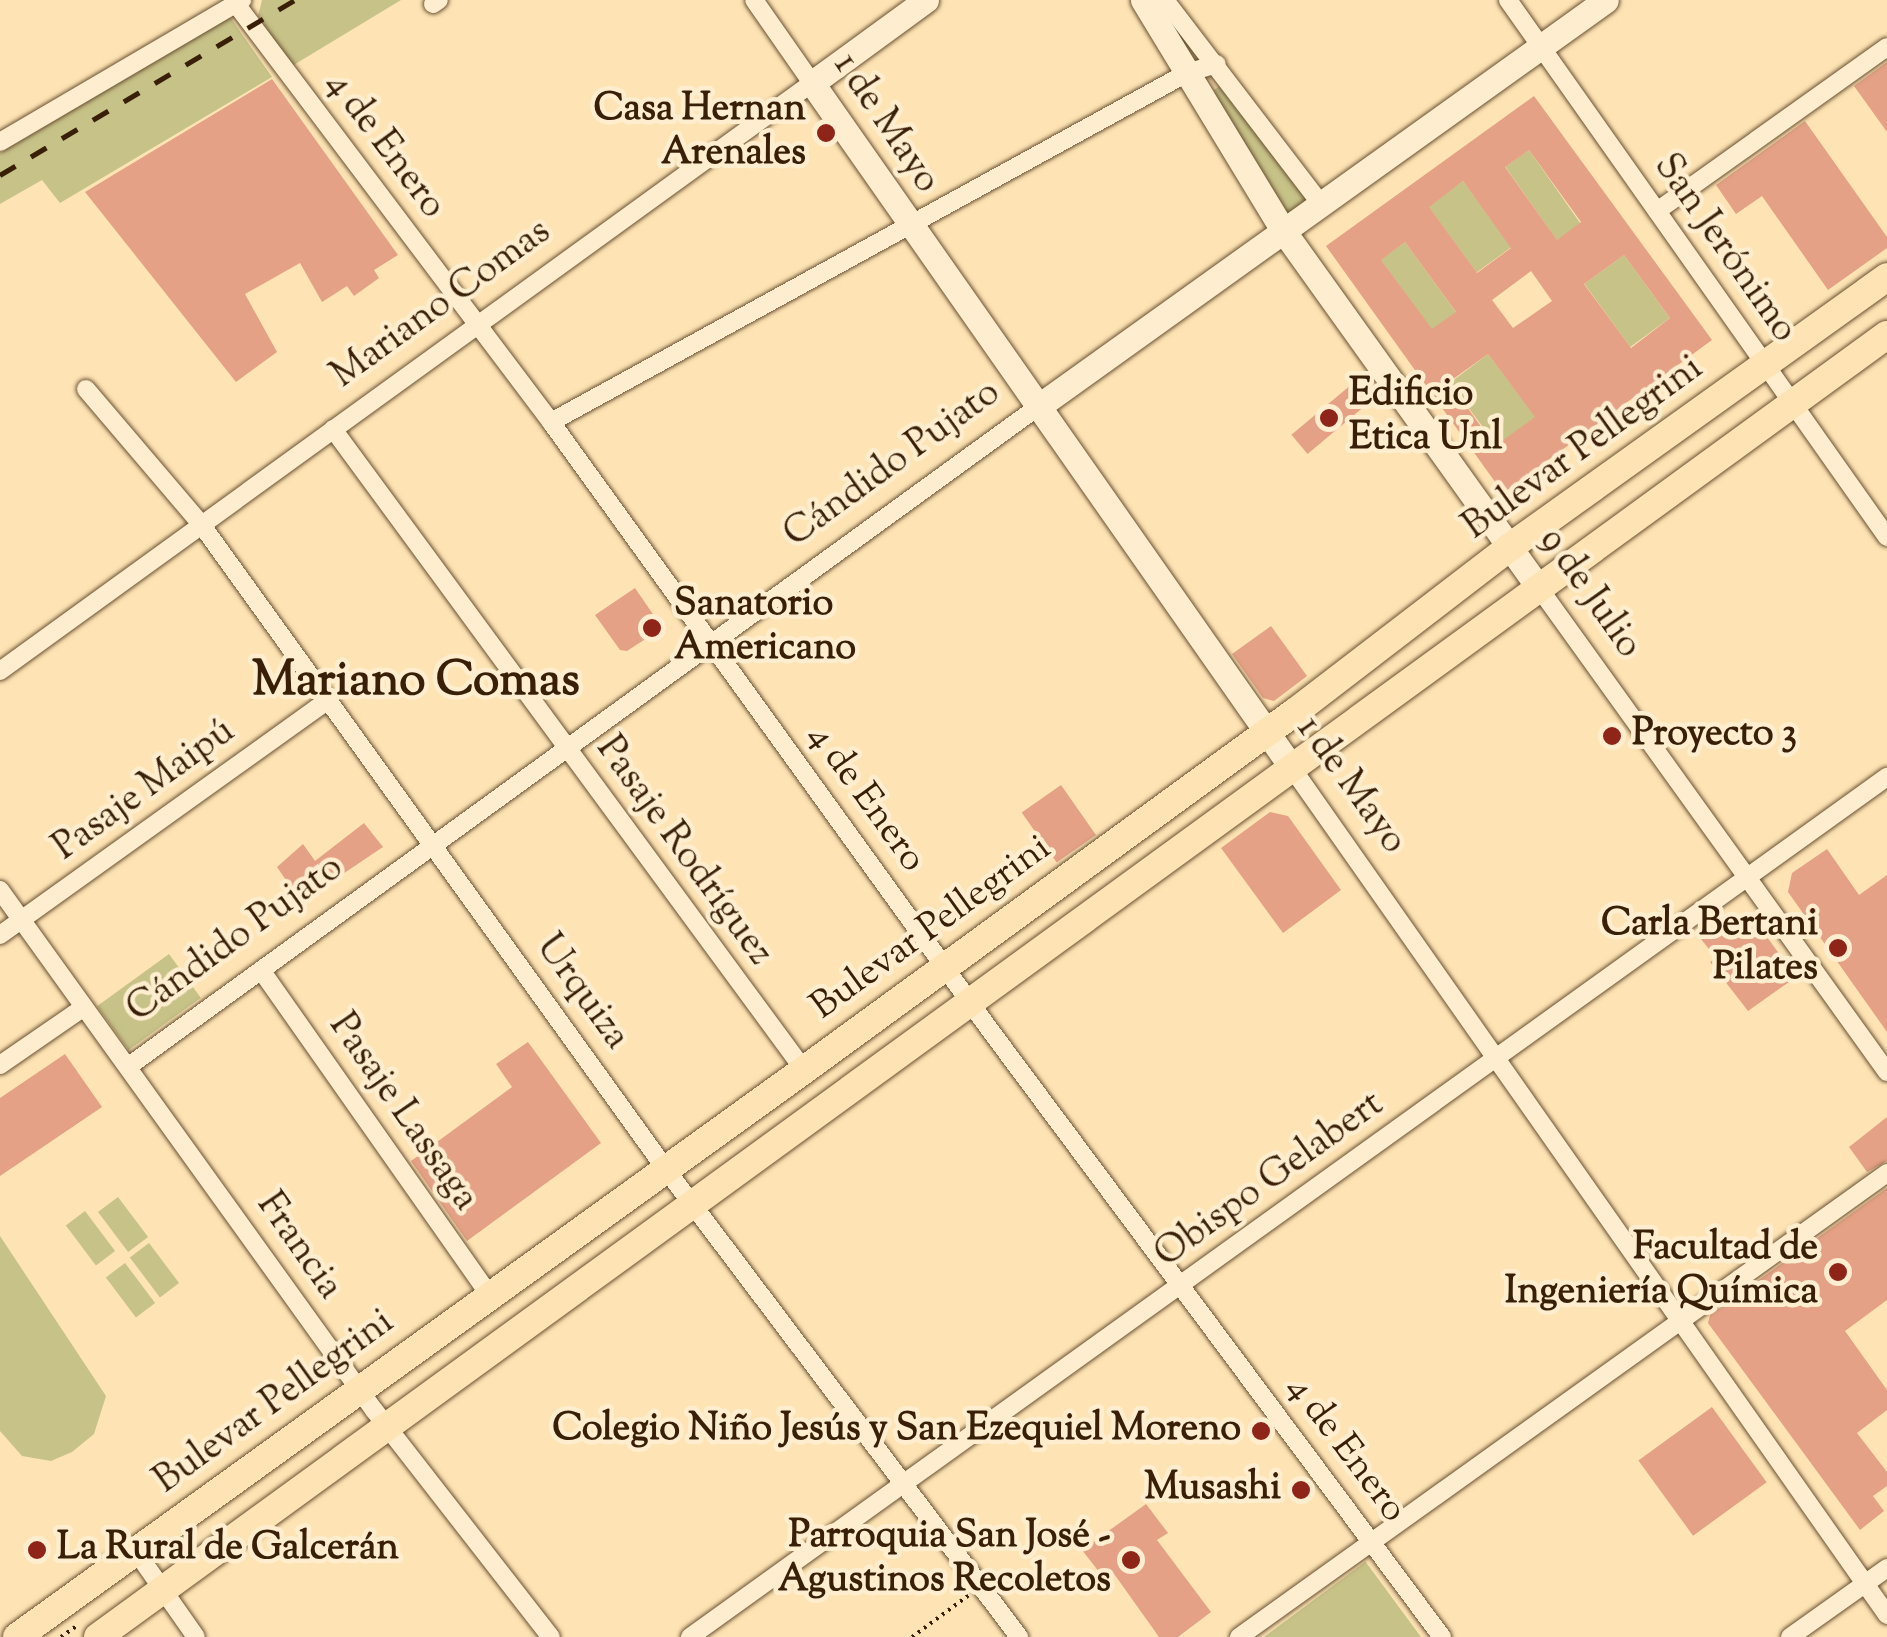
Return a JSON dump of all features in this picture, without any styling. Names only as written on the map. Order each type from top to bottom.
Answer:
[{"type":"main road","name":"Mariano Comas","points":[[812,83],[926,0]]},
{"type":"main road","name":"9 de Julio","points":[[1143,0],[1282,229],[1539,588]]},
{"type":"main road","name":"Cándido Pujato","points":[[1039,406],[1606,0]]},
{"type":"main road","name":"1 de Mayo","points":[[812,83],[1292,768]]},
{"type":"main road","name":"Bulevar Pellegrini","points":[[17,1637],[804,1070],[1510,547],[1887,277]]},
{"type":"main road","name":"Bulevar Pellegrini","points":[[98,1637],[1887,335]]},
{"type":"street","name":"1 de Mayo","points":[[754,0],[812,83]]},
{"type":"street","points":[[1165,0],[1320,203]]},
{"type":"street","name":"San Jerónimo","points":[[1508,0],[1887,537]]},
{"type":"street","points":[[0,142],[237,1]]},
{"type":"street","name":"4 de Enero","points":[[237,1],[551,422],[969,1000],[1442,1637]]},
{"type":"street","points":[[1656,211],[1887,47]]},
{"type":"street","points":[[551,422],[1187,74],[1217,64]]},
{"type":"street","name":"Mariano Comas","points":[[0,671],[812,83]]},
{"type":"street","name":"Urquiza","points":[[86,389],[200,524],[665,1168],[1020,1637]]},
{"type":"street","name":"Cándido Pujato","points":[[129,1066],[432,842],[1039,406]]},
{"type":"street","name":"Pasaje Rodríguez","points":[[334,429],[804,1070]]},
{"type":"street","name":"9 de Julio","points":[[1539,588],[1887,1072]]},
{"type":"street","name":"Pasaje Maipú","points":[[0,934],[328,700]]},
{"type":"street","name":"1 de Mayo","points":[[1292,768],[1887,1615]]},
{"type":"street","name":"Obispo Gelabert","points":[[690,1637],[1887,776]]},
{"type":"street","name":"Francia","points":[[0,890],[386,1426],[551,1637]]},
{"type":"street","name":"Pasaje Lassaga","points":[[262,970],[489,1294]]},
{"type":"street","name":"Cándido Pujato","points":[[0,1065],[84,1007]]},
{"type":"street","points":[[1238,1637],[1887,1173]]},
{"type":"street","points":[[135,1550],[196,1637]]},
{"type":"street","points":[[1790,1637],[1887,1568]]},
{"type":"path","points":[[912,1637],[980,1586]]},
{"type":"shaded area","points":[[262,0],[401,0],[292,66],[258,16]]},
{"type":"shaded area","points":[[230,17],[272,77],[60,203],[42,180],[0,204],[0,153]]},
{"type":"shaded area","points":[[1223,84],[1311,201],[1288,217],[1216,98],[1214,90]]},
{"type":"shaded area","points":[[1529,150],[1581,224],[1557,240],[1505,167]]},
{"type":"shaded area","points":[[1463,181],[1511,247],[1476,273],[1428,206]]},
{"type":"shaded area","points":[[1405,242],[1456,312],[1432,330],[1381,260]]},
{"type":"shaded area","points":[[1624,255],[1670,318],[1630,347],[1584,284]]},
{"type":"shaded area","points":[[1488,354],[1536,417],[1497,446],[1450,383]]},
{"type":"shaded area","points":[[169,954],[201,998],[129,1050],[97,1006]]},
{"type":"shaded area","points":[[118,1197],[148,1237],[128,1252],[98,1212]]},
{"type":"shaded area","points":[[85,1211],[115,1251],[96,1265],[66,1225]]},
{"type":"shaded area","points":[[0,1236],[106,1396],[94,1434],[72,1452],[51,1461],[22,1456],[0,1431]]},
{"type":"shaded area","points":[[149,1243],[179,1283],[160,1297],[130,1257]]},
{"type":"shaded area","points":[[125,1263],[155,1303],[136,1317],[106,1277]]},
{"type":"shaded area","points":[[1365,1562],[1421,1637],[1264,1637]]},
{"type":"building","points":[[1887,62],[1887,132],[1854,86]]},
{"type":"building","points":[[272,79],[398,255],[374,270],[379,278],[354,296],[347,286],[322,302],[300,263],[245,294],[277,352],[236,382],[85,192]]},
{"type":"building","points":[[1534,96],[1712,340],[1503,493],[1326,246]],"holes":[[[1529,150],[1581,222],[1557,240],[1505,167]],[[1463,181],[1511,248],[1477,273],[1429,207]],[[1405,242],[1456,312],[1432,329],[1381,260]],[[1624,255],[1670,318],[1631,348],[1584,284]],[[1531,271],[1552,301],[1513,328],[1492,300]],[[1488,354],[1535,417],[1495,446],[1449,382]]]},
{"type":"building","points":[[1805,121],[1887,237],[1887,248],[1828,290],[1762,196],[1736,214],[1716,185]]},
{"type":"building","name":"Edificio Etica Unl","points":[[1352,384],[1368,403],[1308,454],[1291,435]]},
{"type":"building","points":[[635,588],[659,623],[648,630],[653,634],[627,651],[620,650],[595,615]]},
{"type":"building","points":[[1271,626],[1307,676],[1274,701],[1263,698],[1232,654]]},
{"type":"building","points":[[1061,785],[1096,835],[1057,862],[1022,813]]},
{"type":"building","points":[[1270,812],[1288,816],[1341,890],[1283,933],[1221,848]]},
{"type":"building","points":[[364,823],[383,847],[301,902],[277,867],[303,844],[315,861]]},
{"type":"building","points":[[1827,849],[1859,895],[1887,875],[1887,1032],[1788,892],[1792,873]]},
{"type":"building","points":[[1732,915],[1754,919],[1796,977],[1748,1011],[1710,962],[1716,958],[1701,939]]},
{"type":"building","points":[[528,1042],[601,1143],[467,1241],[411,1161],[512,1087],[496,1064]]},
{"type":"building","points":[[65,1054],[102,1107],[0,1176],[0,1098]]},
{"type":"building","points":[[1887,1117],[1887,1161],[1867,1172],[1849,1147]]},
{"type":"building","points":[[1887,1188],[1887,1300],[1845,1331],[1887,1390],[1887,1410],[1857,1433],[1887,1472],[1887,1486],[1873,1496],[1884,1511],[1860,1530],[1708,1323],[1710,1315]]},
{"type":"building","points":[[1712,1407],[1767,1482],[1693,1536],[1638,1460]]},
{"type":"building","name":"Parroquia San José - Agustinos Recoletos","points":[[1146,1504],[1168,1533],[1157,1540],[1211,1612],[1178,1637],[1159,1637],[1112,1571],[1103,1577],[1082,1550]]},
{"type":"railway","points":[[0,175],[295,0]]},
{"type":"place","name":"Casa Hernan Arenales","points":[[826,133]]},
{"type":"place","name":"Edificio Etica Unl","points":[[1329,418]]},
{"type":"place","name":"Sanatorio Americano","points":[[652,628]]},
{"type":"place","name":"Proyecto 3","points":[[1612,736]]},
{"type":"place","name":"Carla Bertani Pilates","points":[[1838,948]]},
{"type":"place","name":"Facultad de Ingeniería Química","points":[[1838,1272]]},
{"type":"place","name":"Colegio Niño Jesús y San Ezequiel Moreno","points":[[1261,1431]]},
{"type":"place","name":"Musashi","points":[[1301,1490]]},
{"type":"place","name":"La Rural de Galcerán","points":[[37,1550]]},
{"type":"place","name":"Parroquia San José - Agustinos Recoletos","points":[[1131,1560]]},
{"type":"district","name":"Mariano Comas","points":[[416,683]]}]
